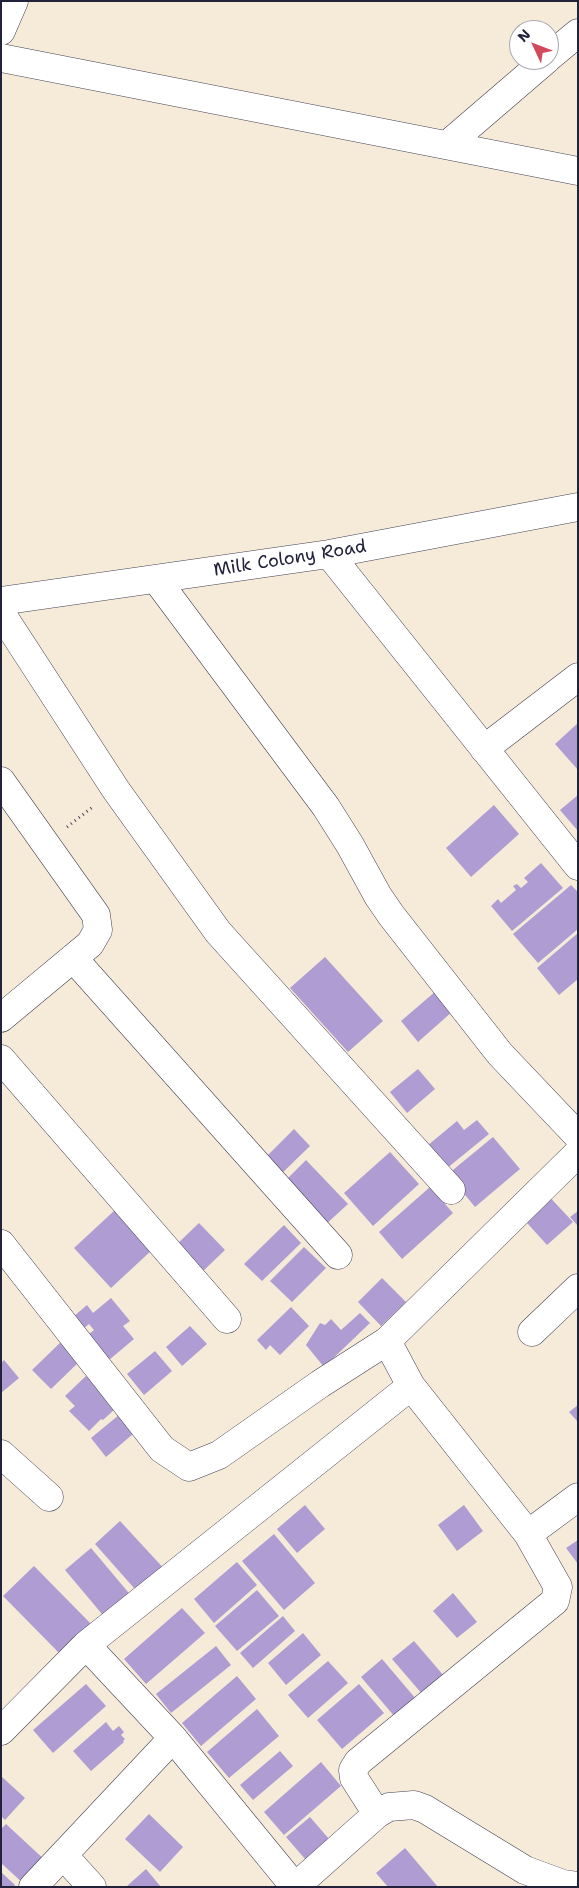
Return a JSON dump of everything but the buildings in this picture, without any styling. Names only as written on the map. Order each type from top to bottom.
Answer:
[{"type":"street","points":[[1,31],[14,1]]},
{"type":"street","points":[[559,49],[578,33]]},
{"type":"street","points":[[1,58],[578,171]]},
{"type":"street","points":[[447,145],[534,70]]},
{"type":"street","name":"Milk Colony Road","points":[[1,602],[330,554],[578,507]]},
{"type":"street","points":[[330,554],[578,866]]},
{"type":"street","points":[[156,579],[326,807],[391,915],[500,1054],[578,1136]]},
{"type":"street","points":[[1,613],[116,790],[218,932],[451,1190]]},
{"type":"street","points":[[484,749],[578,676]]},
{"type":"street","points":[[1,781],[96,915],[98,930],[90,944],[1,1018]]},
{"type":"street","points":[[73,958],[338,1255]]},
{"type":"street","points":[[1,1059],[227,1319]]},
{"type":"street","points":[[1,1244],[162,1449],[190,1467],[220,1455],[320,1384],[388,1341],[578,1153]]},
{"type":"street","points":[[532,1332],[578,1288]]},
{"type":"street","points":[[377,1814],[354,1778],[353,1770],[358,1762],[555,1601],[558,1587],[528,1534],[411,1386],[388,1341]]},
{"type":"street","points":[[1,1731],[86,1645],[411,1386]]},
{"type":"street","points":[[1,1454],[49,1497]]},
{"type":"street","points":[[528,1534],[578,1497]]},
{"type":"street","points":[[86,1645],[173,1738],[295,1887],[377,1814],[389,1807],[414,1805],[425,1809],[525,1870],[563,1884],[578,1886]]},
{"type":"street","points":[[33,1887],[173,1738]]},
{"type":"street","points":[[63,1855],[92,1887]]},
{"type":"path","points":[[45,844],[116,790]]}]
